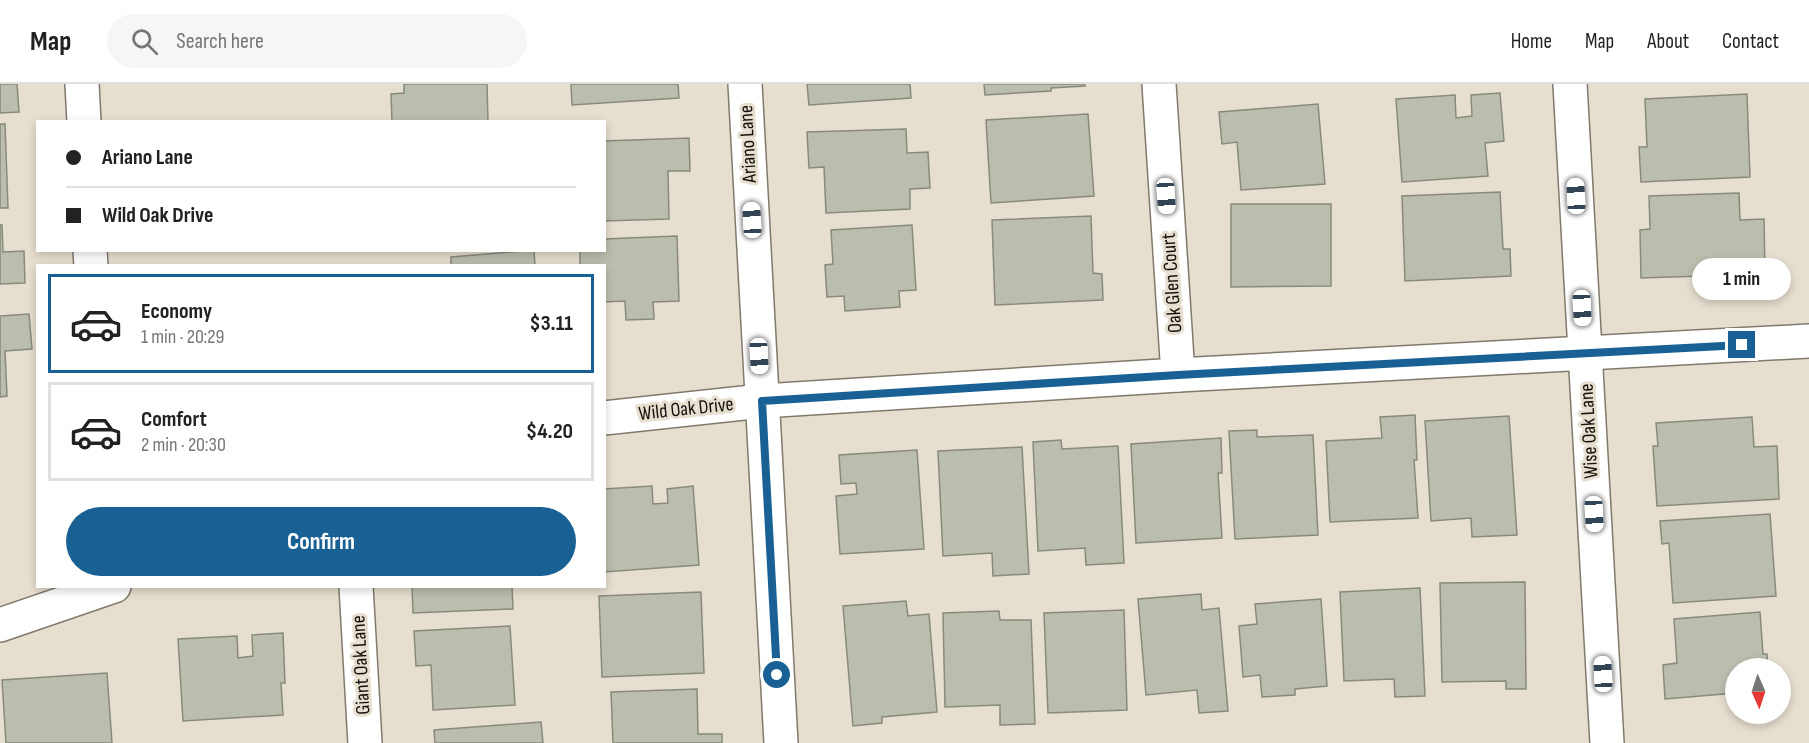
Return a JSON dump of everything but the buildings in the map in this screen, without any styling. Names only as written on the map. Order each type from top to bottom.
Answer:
[{"type":"street","points":[[82,84],[84,120]]},
{"type":"street","name":"Ariano Lane","points":[[744,84],[781,743]]},
{"type":"street","name":"Oak Glen Court","points":[[1159,84],[1178,375]]},
{"type":"street","name":"Wise Oak Lane","points":[[1570,84],[1607,743]]},
{"type":"street","name":"Wild Oak Drive","points":[[606,418],[762,401],[1178,375],[1809,341]]},
{"type":"street","points":[[0,625],[106,588]]},
{"type":"street","name":"Giant Oak Lane","points":[[356,588],[365,743]]},
{"type":"route","points":[[777,675],[762,401],[1178,375],[1742,345]]}]
